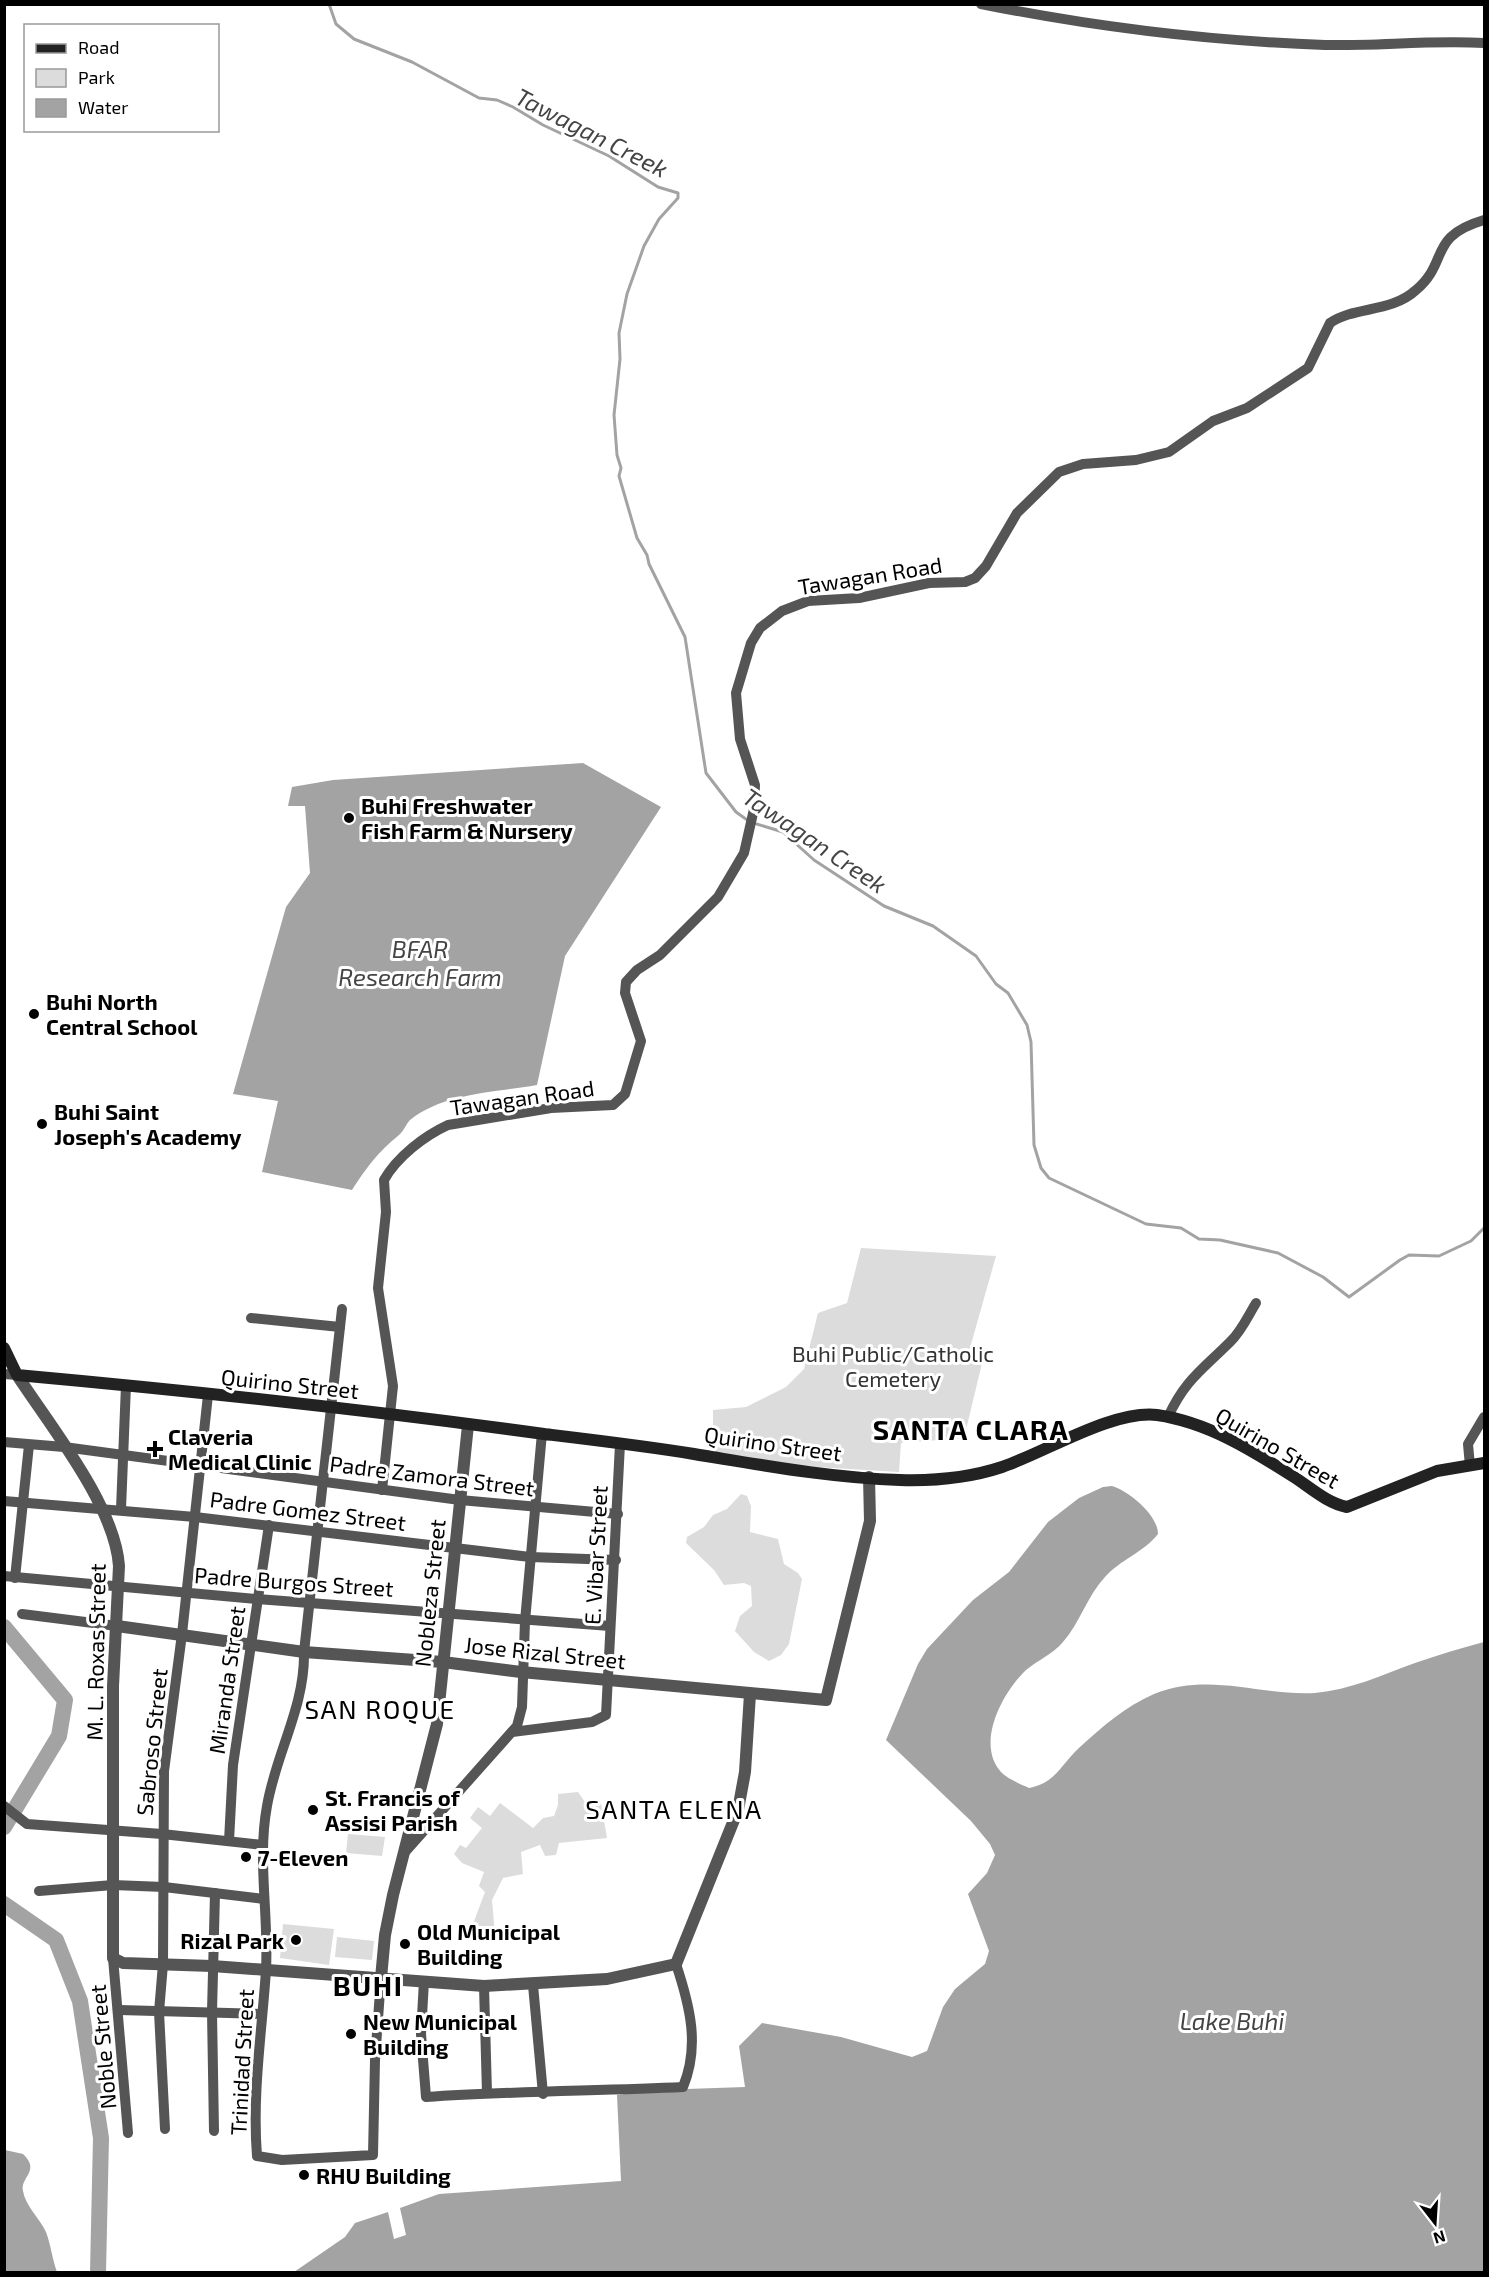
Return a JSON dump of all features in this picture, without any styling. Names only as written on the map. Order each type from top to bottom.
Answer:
[{"type":"main road","points":[[4,1348],[11,1375]]},
{"type":"main road","name":"Quirino Street","points":[[11,1375],[330,1407],[542,1433],[760,1465],[869,1477],[927,1479],[977,1474],[1036,1455],[1118,1420],[1142,1414],[1191,1422],[1216,1432],[1293,1476],[1335,1505],[1347,1507],[1437,1471],[1485,1463]]},
{"type":"street","points":[[981,4],[1125,30],[1221,39],[1328,45],[1414,41],[1485,43]]},
{"type":"street","name":"Tawagan Road","points":[[382,1490],[392,1415],[393,1386],[377,1280],[386,1212],[382,1186],[388,1172],[414,1147],[448,1125],[551,1108],[613,1105],[625,1094],[641,1041],[625,993],[626,982],[637,970],[660,955],[721,893],[744,853],[754,809],[755,785],[744,758],[735,693],[751,643],[763,624],[782,611],[808,601],[859,598],[928,583],[965,582],[975,578],[986,566],[1017,513],[1059,472],[1083,464],[1136,460],[1164,455],[1213,421],[1254,405],[1308,368],[1330,323],[1381,308],[1409,296],[1427,278],[1448,238],[1457,230],[1485,220]]},
{"type":"street","points":[[1168,1417],[1181,1390],[1210,1358],[1231,1341],[1256,1303]]},
{"type":"street","name":"Trinidad Street","points":[[256,2156],[261,2014],[266,1970],[263,1845],[271,1785],[300,1698],[304,1675],[304,1652],[342,1309]]},
{"type":"street","points":[[251,1318],[340,1327]]},
{"type":"street","name":"M. L. Roxas Street","points":[[11,1375],[64,1447],[102,1507],[117,1549],[117,1626],[113,1686],[113,1958]]},
{"type":"street","points":[[121,1509],[126,1385]]},
{"type":"street","name":"Sabroso Street","points":[[165,2129],[159,2012],[163,1964],[164,1771],[187,1592],[208,1395]]},
{"type":"street","points":[[1470,1466],[1468,1444],[1485,1417]]},
{"type":"street","name":"Nobleza Street","points":[[256,2156],[282,2160],[373,2156],[375,2060],[388,1918],[437,1724],[468,1425]]},
{"type":"street","points":[[406,1851],[517,1726],[522,1707],[525,1621],[542,1433]]},
{"type":"street","name":"Padre Zamora Street","points":[[4,1442],[64,1447],[460,1500],[618,1514]]},
{"type":"street","name":"E. Vibar Street","points":[[512,1732],[600,1721],[607,1711],[620,1444]]},
{"type":"street","points":[[10,1577],[24,1504],[29,1445]]},
{"type":"street","name":"Jose Rizal Street","points":[[117,1626],[304,1652],[443,1662],[522,1672],[826,1700],[870,1521],[869,1477]]},
{"type":"street","name":"Padre Gomez Street","points":[[4,1502],[102,1507],[195,1516],[530,1557],[616,1560]]},
{"type":"street","name":"Miranda Street","points":[[229,1840],[233,1765],[268,1526]]},
{"type":"street","name":"Padre Burgos Street","points":[[10,1577],[257,1599],[447,1612],[525,1621],[610,1626]]},
{"type":"street","points":[[22,1614],[117,1626]]},
{"type":"street","points":[[424,1981],[421,2034],[426,2097],[683,2087],[689,2073],[693,2036],[691,2010],[676,1964],[738,1810],[745,1772],[750,1694]]},
{"type":"street","points":[[5,1807],[27,1824],[162,1834],[263,1845]]},
{"type":"street","points":[[39,1891],[113,1885],[164,1887],[264,1899]]},
{"type":"street","points":[[214,2131],[212,1966],[215,1893]]},
{"type":"street","points":[[113,1958],[123,1963],[212,1966],[484,1986],[607,1979],[676,1964]]},
{"type":"street","name":"Noble Street","points":[[113,1958],[128,2133]]},
{"type":"street","points":[[533,1985],[543,2094]]},
{"type":"street","points":[[484,1986],[488,2093]]},
{"type":"street","points":[[118,2010],[261,2014]]},
{"type":"green space","name":"Buhi Public/Catholic Cemetery","points":[[861,1248],[996,1256],[970,1348],[984,1355],[964,1438],[901,1443],[899,1472],[799,1466],[713,1455],[713,1410],[746,1407],[786,1387],[804,1369],[818,1313],[847,1303]]},
{"type":"green space","points":[[741,1494],[747,1496],[751,1506],[750,1532],[778,1539],[784,1564],[798,1573],[802,1579],[789,1644],[781,1655],[769,1661],[754,1652],[735,1631],[740,1616],[752,1606],[751,1586],[744,1583],[724,1585],[714,1570],[686,1543],[687,1537],[704,1527],[713,1515],[727,1509]]},
{"type":"green space","points":[[578,1792],[587,1805],[601,1803],[607,1838],[559,1843],[556,1855],[545,1856],[540,1845],[521,1852],[523,1874],[503,1878],[492,1900],[495,1935],[478,1938],[464,1929],[465,1923],[473,1924],[485,1892],[479,1886],[484,1872],[462,1863],[454,1854],[460,1845],[466,1848],[482,1828],[470,1818],[478,1807],[490,1816],[500,1803],[533,1828],[543,1818],[554,1816],[558,1805],[558,1794]]},
{"type":"green space","points":[[348,1834],[385,1837],[382,1856],[346,1853]]},
{"type":"green space","points":[[283,1924],[334,1929],[329,1965],[280,1958]]},
{"type":"green space","points":[[337,1937],[374,1941],[372,1960],[335,1957]]},
{"type":"water","name":"BFAR Research Farm","points":[[583,763],[661,807],[565,956],[537,1085],[471,1095],[438,1104],[423,1111],[410,1120],[401,1133],[379,1154],[352,1190],[262,1172],[278,1101],[233,1094],[286,907],[310,873],[305,806],[288,806],[292,787],[333,780]]},
{"type":"water","name":"Lake Buhi","points":[[1112,1486],[1134,1498],[1148,1512],[1157,1527],[1158,1534],[1105,1577],[1093,1592],[1063,1642],[1026,1670],[1001,1704],[991,1733],[994,1760],[1004,1775],[1029,1788],[1046,1782],[1080,1747],[1106,1725],[1124,1711],[1154,1694],[1195,1685],[1235,1686],[1294,1693],[1328,1691],[1484,1642],[1484,2272],[294,2272],[345,2237],[355,2223],[388,2212],[394,2239],[406,2235],[400,2208],[439,2194],[621,2181],[617,2095],[657,2090],[745,2087],[739,2046],[762,2023],[841,2037],[912,2057],[927,2051],[943,2007],[955,1989],[985,1964],[989,1951],[968,1894],[987,1873],[995,1855],[990,1844],[971,1821],[886,1740],[918,1664],[927,1649],[973,1600],[1009,1572],[1048,1522],[1079,1498],[1103,1487]]},
{"type":"water","points":[[5,2150],[23,2154],[28,2160],[30,2169],[23,2186],[24,2196],[46,2232],[57,2272],[5,2272]]},
{"type":"waterway","name":"Tawagan Creek","points":[[329,4],[336,24],[354,39],[412,62],[479,98],[497,100],[513,107],[543,125],[609,156],[658,187],[678,193],[678,198],[659,219],[644,246],[627,294],[619,333],[620,359],[614,415],[617,455],[621,468],[619,476],[637,538],[685,637],[706,773],[736,812],[750,822],[783,832],[814,860],[884,906],[933,926],[976,956],[996,984],[1008,993],[1027,1025],[1031,1042],[1034,1145],[1041,1168],[1049,1178],[1146,1224],[1181,1228],[1199,1239],[1220,1240],[1278,1253],[1323,1277],[1349,1297],[1409,1255],[1439,1256],[1471,1241],[1484,1228]]},
{"type":"waterway","points":[[4,1627],[65,1700],[59,1736],[4,1827]]},
{"type":"waterway","points":[[4,1904],[56,1940],[80,2001],[101,2138],[98,2272]]},
{"type":"place","name":"Buhi Freshwater Fish Farm & Nursery","points":[[349,818]]},
{"type":"place","name":"Buhi North Central School","points":[[34,1014]]},
{"type":"place","name":"Buhi Saint Joseph's Academy","points":[[42,1124]]},
{"type":"place","name":"Claveria Medical Clinic","points":[[155,1449]]},
{"type":"place","name":"St. Francis of Assisi Parish","points":[[313,1810]]},
{"type":"place","name":"7-Eleven","points":[[246,1857]]},
{"type":"place","name":"Rizal Park","points":[[296,1940]]},
{"type":"place","name":"Old Municipal Building","points":[[405,1944]]},
{"type":"place","name":"New Municipal Building","points":[[351,2034]]},
{"type":"place","name":"RHU Building","points":[[304,2175]]},
{"type":"district","name":"SANTA CLARA","points":[[971,1429]]},
{"type":"district","name":"SAN ROQUE","points":[[380,1708]]},
{"type":"district","name":"SANTA ELENA","points":[[674,1808]]},
{"type":"district","name":"BUHI","points":[[368,1985]]}]
